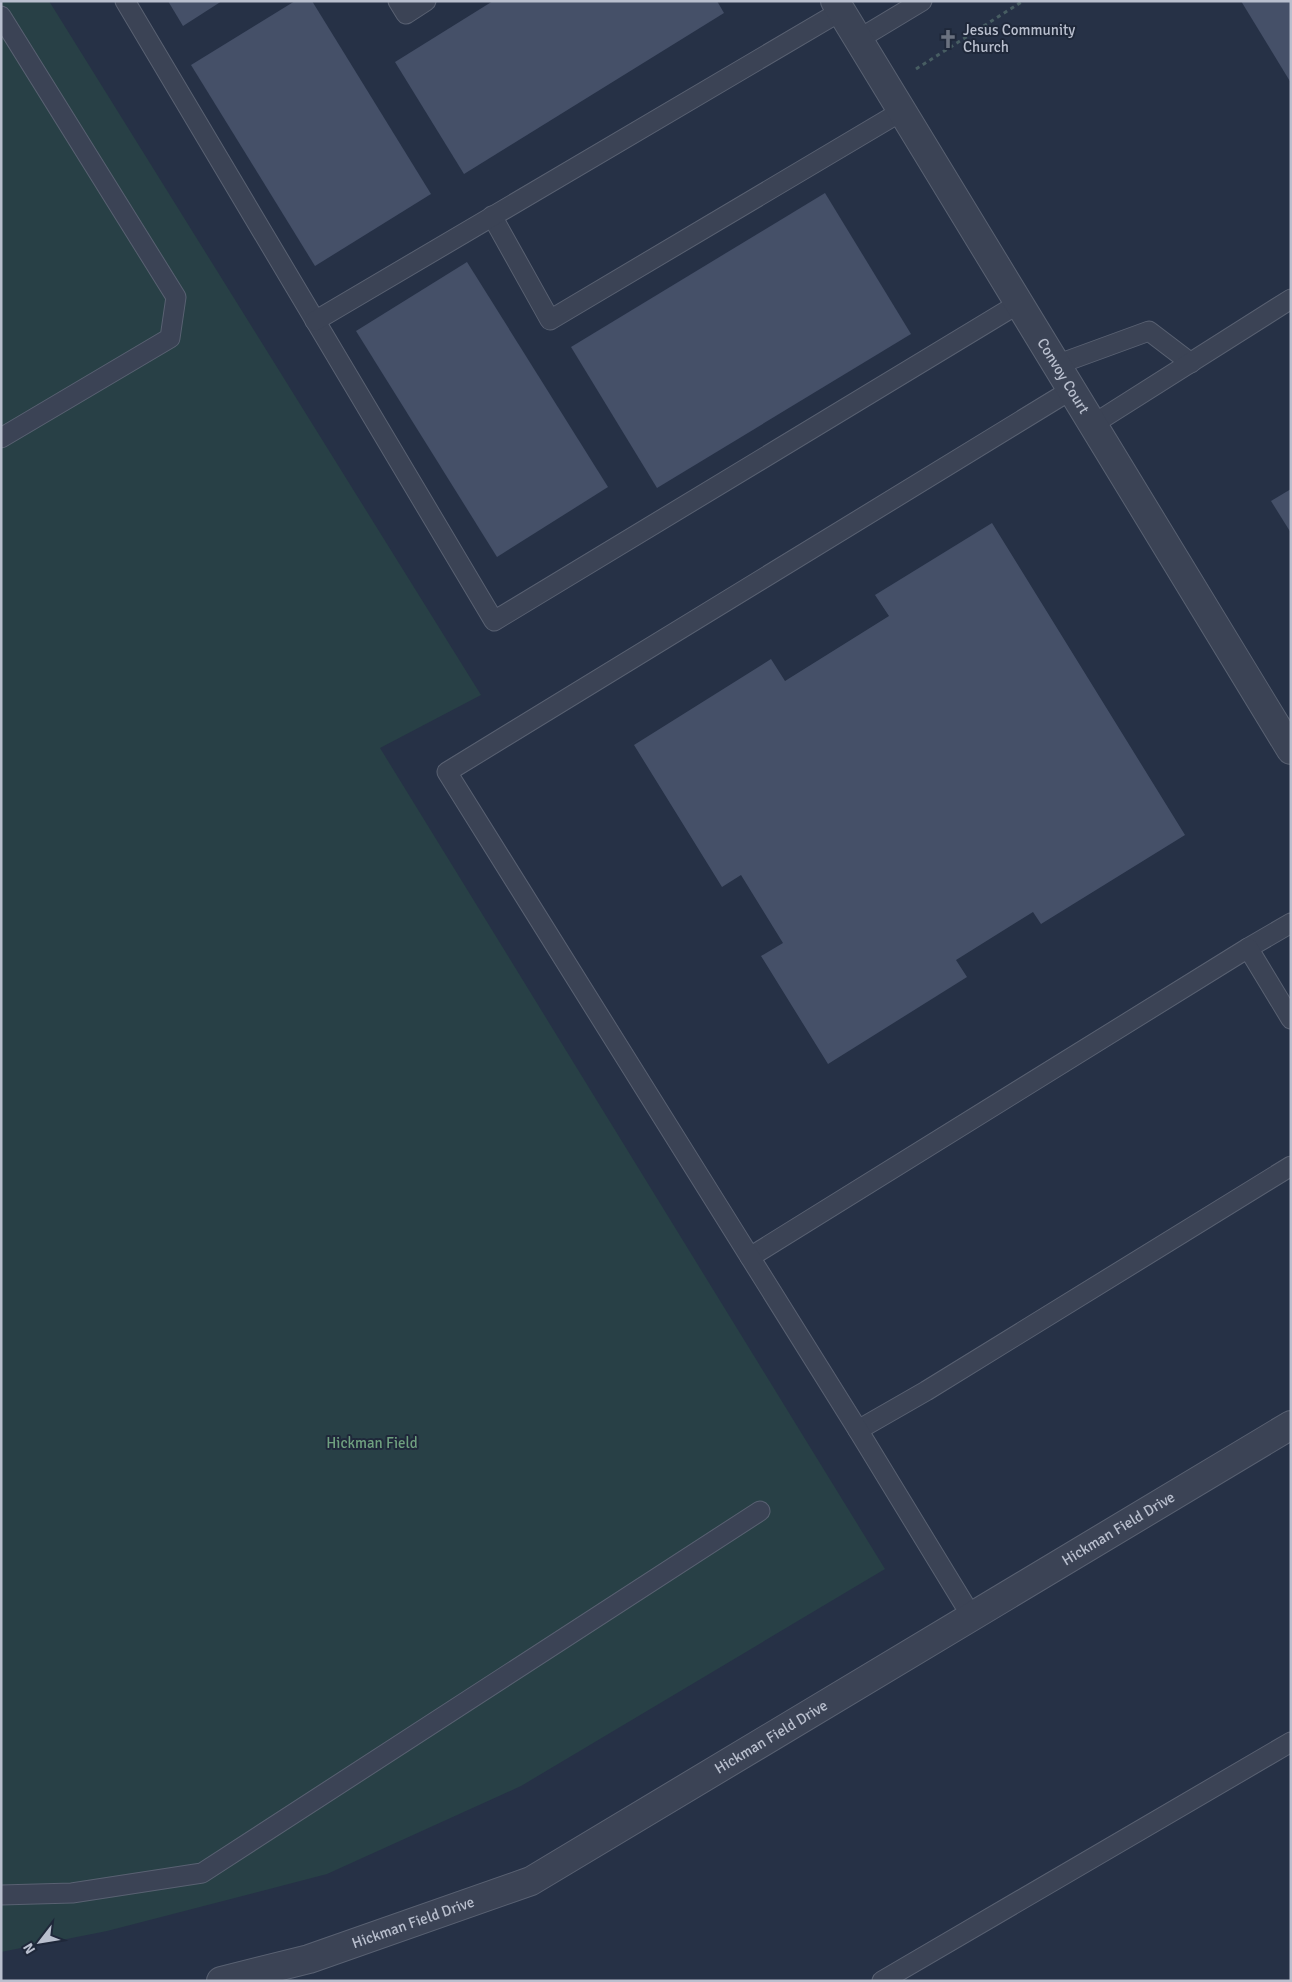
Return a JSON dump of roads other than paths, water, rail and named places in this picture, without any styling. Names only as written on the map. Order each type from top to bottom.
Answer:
[{"type":"street","name":"Convoy Court","points":[[838,6],[1291,750]]},
{"type":"street","name":"Hickman Field Drive","points":[[220,1981],[309,1959],[531,1881],[1291,1425]]},
{"type":"lane","points":[[125,1],[494,621],[1018,304]]},
{"type":"lane","points":[[398,1],[406,14],[426,1]]},
{"type":"lane","points":[[859,39],[922,1]]},
{"type":"lane","points":[[315,321],[838,6]]},
{"type":"lane","points":[[1,16],[176,297],[170,338],[1,438]]},
{"type":"lane","points":[[492,216],[550,320],[902,110]]},
{"type":"lane","points":[[1092,425],[1291,298]]},
{"type":"lane","points":[[1056,366],[1149,331],[1190,362]]},
{"type":"lane","points":[[972,1616],[750,1256],[447,772],[1071,390]]},
{"type":"lane","points":[[750,1256],[1291,923]]},
{"type":"lane","points":[[1248,948],[1291,1019]]},
{"type":"lane","points":[[858,1430],[926,1391],[1291,1166]]},
{"type":"lane","points":[[1,1895],[72,1893],[202,1872],[760,1511]]},
{"type":"lane","points":[[882,1981],[1291,1742]]},
{"type":"place","name":"Jesus Community Church","points":[[948,39]]},
{"type":"park label","name":"Hickman Field","points":[[372,1443]]}]
